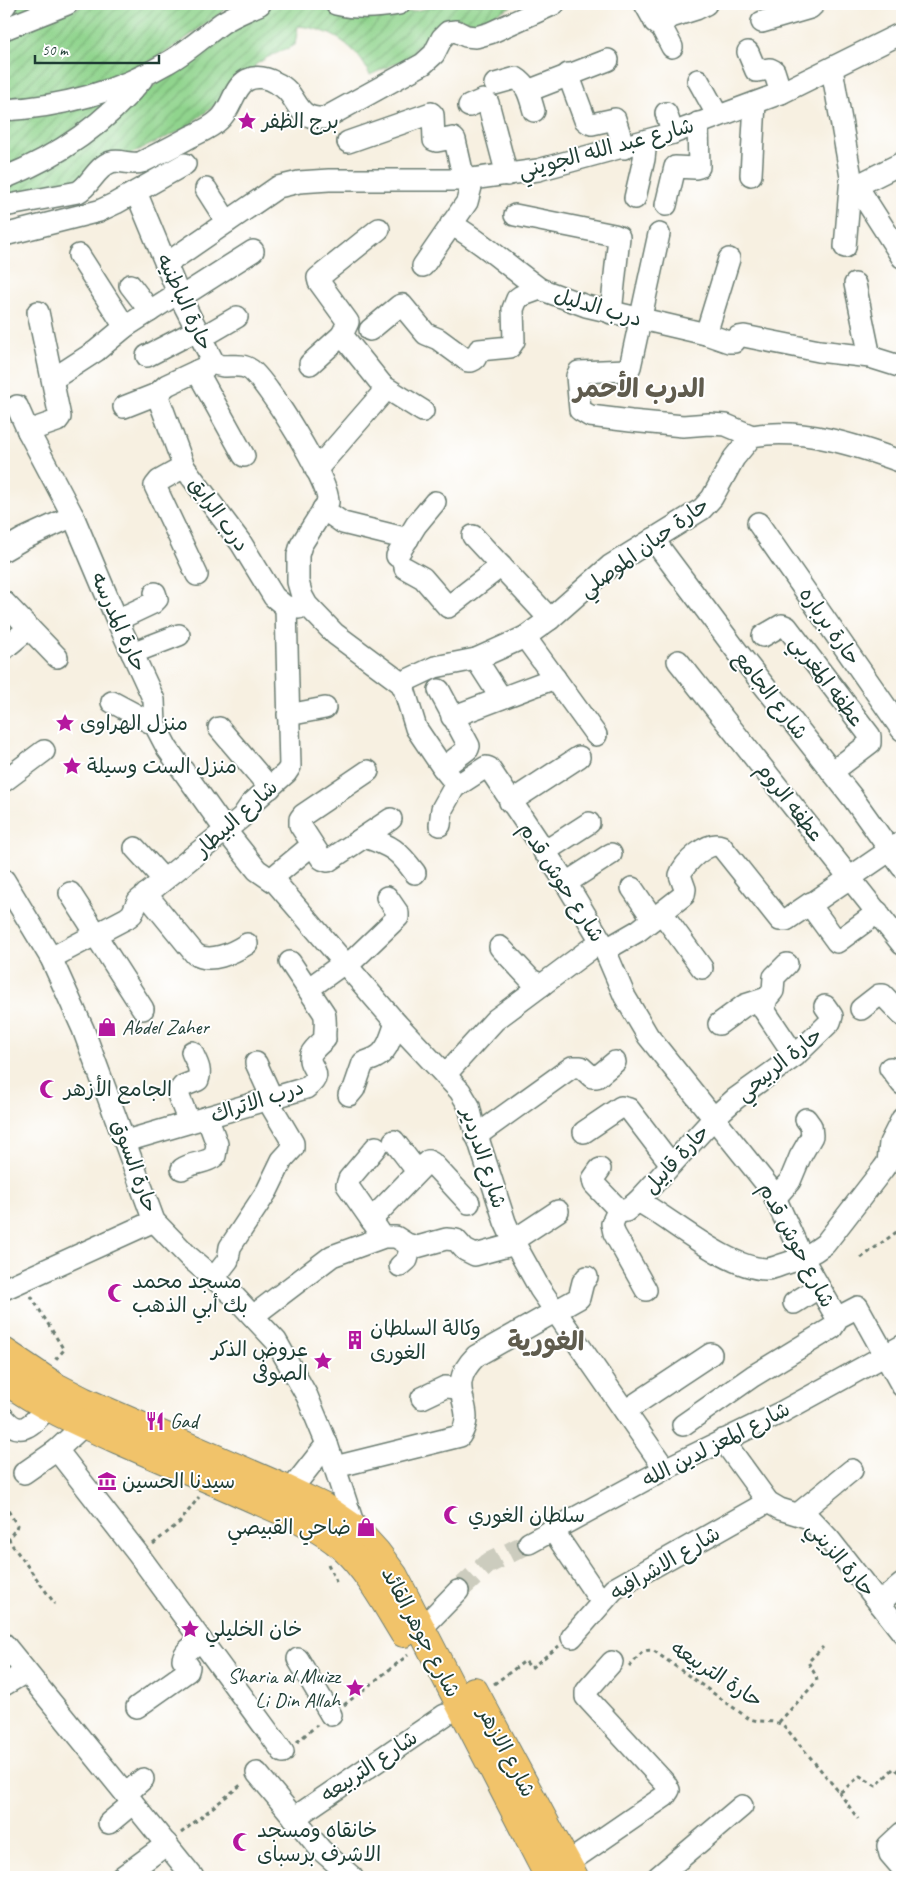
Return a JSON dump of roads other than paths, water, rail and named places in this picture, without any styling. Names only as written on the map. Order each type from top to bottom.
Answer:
[{"type":"main road","name":"شارع جوهر القائد","points":[[4,1352],[56,1387],[83,1401],[290,1491],[323,1507],[355,1529],[394,1576],[415,1645],[445,1715],[532,1877]]},
{"type":"main road","name":"شارع جوهر القائد","points":[[4,1379],[48,1408],[313,1526],[343,1547],[378,1590],[563,1873]]},
{"type":"main road","name":"شارع الازهر","points":[[415,1645],[442,1645],[455,1656],[563,1873]]},
{"type":"street","points":[[4,29],[67,4]]},
{"type":"street","points":[[4,110],[38,106],[94,95],[145,75],[186,52],[223,22],[260,4]]},
{"type":"street","points":[[336,4],[361,8],[399,4]]},
{"type":"street","points":[[4,206],[78,192],[84,189],[104,165],[118,161],[133,164],[142,162],[218,122],[228,111],[241,86],[250,79],[261,77],[279,84],[290,93],[301,112],[316,119],[325,118],[423,64],[434,54],[442,38],[448,32],[456,31],[466,36],[476,37],[490,33],[554,4]]},
{"type":"street","points":[[645,4],[655,22],[662,28],[672,47]]},
{"type":"street","points":[[655,22],[706,4]]},
{"type":"street","points":[[762,22],[810,8],[814,4]]},
{"type":"street","name":"شارع عبد الله الجويني","points":[[166,264],[227,222],[274,181],[469,180],[538,170],[674,133],[755,103],[832,69],[902,33]]},
{"type":"street","points":[[748,52],[756,72],[770,69],[774,71],[781,93]]},
{"type":"street","points":[[528,90],[608,60]]},
{"type":"street","points":[[832,69],[854,181],[844,247]]},
{"type":"street","points":[[568,74],[585,120],[592,124],[615,119],[624,148]]},
{"type":"street","points":[[4,178],[46,159],[90,131],[128,95],[145,75]]},
{"type":"street","points":[[494,84],[516,78],[522,81],[528,90],[534,111]]},
{"type":"street","points":[[698,80],[718,116]]},
{"type":"street","points":[[469,106],[484,100],[488,103],[507,175]]},
{"type":"street","points":[[751,175],[755,103]]},
{"type":"street","points":[[348,142],[431,113],[433,115],[434,140],[453,138],[455,140],[469,180],[467,202],[423,266]]},
{"type":"street","points":[[666,113],[674,133]]},
{"type":"street","points":[[666,205],[675,167],[695,168],[698,166],[698,123]]},
{"type":"street","points":[[635,198],[646,141]]},
{"type":"street","points":[[854,181],[902,163]]},
{"type":"street","points":[[4,235],[98,211],[185,164]]},
{"type":"street","points":[[854,181],[902,257]]},
{"type":"street","points":[[206,189],[227,222]]},
{"type":"street","name":"حارة الباطنيه","points":[[136,192],[166,264],[199,334],[206,367],[244,366],[252,371],[278,402],[329,496],[324,509]]},
{"type":"street","points":[[515,215],[619,237],[611,313]]},
{"type":"street","points":[[451,224],[472,236],[513,270],[540,289]]},
{"type":"street","points":[[310,364],[342,335],[348,322],[318,278],[379,229]]},
{"type":"street","points":[[659,234],[631,365],[628,369],[579,372],[577,376],[580,410],[582,412],[590,416],[683,426],[726,425],[752,436],[789,433],[836,442],[902,462]]},
{"type":"street","points":[[53,378],[96,352],[126,327],[150,311],[180,295],[253,250]]},
{"type":"street","points":[[78,255],[126,327]]},
{"type":"street","points":[[706,334],[729,260]]},
{"type":"street","points":[[856,284],[870,357]]},
{"type":"street","points":[[130,285],[150,311]]},
{"type":"street","name":"درب الدليل","points":[[370,330],[400,304],[426,334],[432,345],[472,361],[479,350],[510,347],[514,341],[514,304],[521,296],[540,289],[611,313],[706,334],[729,342],[734,342],[738,337],[744,336],[870,357],[902,367]]},
{"type":"street","points":[[28,431],[60,420],[53,378],[38,312]]},
{"type":"street","points":[[146,356],[236,317]]},
{"type":"street","points":[[342,335],[382,386],[423,411]]},
{"type":"street","points":[[124,406],[157,394],[167,385],[206,367],[244,456]]},
{"type":"street","points":[[316,470],[381,395],[382,386]]},
{"type":"street","name":"درب الرايق","points":[[157,394],[184,467],[241,543],[274,597],[280,604],[296,606]]},
{"type":"street","name":"حارة المدرسه","points":[[17,406],[28,431],[74,516],[117,620],[154,700],[155,725],[167,748],[226,831]]},
{"type":"street","name":"حارة حيان الموصلي","points":[[401,683],[434,667],[476,659],[525,637],[610,566],[702,508],[712,498],[734,458],[752,436]]},
{"type":"street","points":[[184,467],[155,486],[197,575]]},
{"type":"street","points":[[403,555],[416,525],[435,502]]},
{"type":"street","points":[[449,776],[416,728],[401,683],[296,606],[298,555],[301,545],[324,509],[343,523],[403,555],[448,607],[501,566]]},
{"type":"street","points":[[4,550],[23,539],[74,516]]},
{"type":"street","name":"حارة برباره","points":[[758,523],[902,730]]},
{"type":"street","points":[[473,536],[550,618]]},
{"type":"street","name":"شارع الجامع","points":[[653,539],[736,650],[898,852]]},
{"type":"street","points":[[117,620],[154,603],[156,599],[154,593]]},
{"type":"street","points":[[4,602],[57,657]]},
{"type":"street","name":"شارع البيطار","points":[[51,958],[99,939],[132,914],[138,901],[226,831],[242,817],[251,804],[286,773],[290,767],[291,746],[288,715],[296,606]]},
{"type":"street","name":"عطفه المغربي","points":[[763,636],[782,625],[787,627],[870,736],[870,743],[832,772]]},
{"type":"street","points":[[4,649],[29,628]]},
{"type":"street","points":[[132,653],[178,635]]},
{"type":"street","points":[[525,637],[596,735]]},
{"type":"street","points":[[476,659],[502,698]]},
{"type":"street","name":"عطفه الروم","points":[[678,661],[902,944]]},
{"type":"street","points":[[452,717],[555,678]]},
{"type":"street","points":[[439,690],[469,747],[449,776],[440,825]]},
{"type":"street","points":[[112,702],[155,725]]},
{"type":"street","points":[[288,715],[324,708]]},
{"type":"street","points":[[220,728],[270,788]]},
{"type":"street","points":[[4,781],[44,751]]},
{"type":"street","points":[[510,802],[579,757]]},
{"type":"street","name":"شارع حوش قدم","points":[[449,776],[458,785],[488,767],[566,883],[603,945],[625,997],[648,1036],[772,1191],[803,1259],[837,1318]]},
{"type":"street","points":[[368,771],[302,815],[300,825],[322,859],[328,861],[391,818]]},
{"type":"street","points":[[544,852],[589,823]]},
{"type":"street","name":"شارع الدردير","points":[[226,831],[257,870],[276,883],[396,1023],[460,1091],[469,1106],[476,1136],[505,1222],[514,1242],[540,1289],[665,1469]]},
{"type":"street","points":[[365,837],[394,848],[415,873]]},
{"type":"street","points":[[445,1075],[495,1020],[542,985],[603,945],[638,931],[684,895],[685,890],[680,875],[687,862],[711,846],[717,844],[721,846],[780,920],[786,920],[849,877],[898,852]]},
{"type":"street","points":[[271,879],[312,845]]},
{"type":"street","points":[[135,848],[164,880]]},
{"type":"street","points":[[566,883],[611,854]]},
{"type":"street","name":"حارة السوق","points":[[4,880],[51,958],[84,1029],[154,1220],[189,1257],[233,1295],[276,1341],[307,1396],[327,1444],[355,1529]]},
{"type":"street","points":[[632,888],[702,968]]},
{"type":"street","points":[[70,893],[143,1009]]},
{"type":"street","points":[[146,894],[195,954],[201,958],[210,959],[247,944]]},
{"type":"street","points":[[308,989],[346,965],[398,917],[398,913],[387,897]]},
{"type":"street","points":[[811,904],[811,908],[837,942],[878,912]]},
{"type":"street","points":[[500,948],[531,980],[542,985]]},
{"type":"street","name":"درب الاتراك","points":[[126,1140],[306,1088],[314,1082],[316,1076],[310,1060],[311,1054],[325,1039],[324,1026],[326,1020],[290,962]]},
{"type":"street","points":[[787,964],[774,977],[773,991],[767,998],[764,1010],[794,1056]]},
{"type":"street","points":[[861,1009],[879,995],[883,995],[902,1015]]},
{"type":"street","points":[[719,1024],[745,1005],[767,998]]},
{"type":"street","name":"حارة الربيحي","points":[[714,1118],[735,1099],[794,1056],[830,1022],[832,1016],[825,1006]]},
{"type":"street","points":[[349,1095],[354,1089],[363,1063],[374,1059],[381,1053],[389,1043],[396,1023]]},
{"type":"street","points":[[182,1169],[188,1165],[210,1160],[215,1156],[216,1144],[198,1119],[179,1098],[179,1091],[183,1086],[198,1080],[200,1075],[200,1068],[192,1052]]},
{"type":"street","points":[[476,1136],[572,1067],[581,1067],[592,1077],[597,1077],[615,1062]]},
{"type":"street","points":[[214,1278],[228,1260],[230,1247],[267,1191],[282,1160],[293,1148],[293,1143],[269,1098],[256,1063]]},
{"type":"street","points":[[584,1132],[621,1107],[625,1107],[671,1164]]},
{"type":"street","name":"حارة قابيل","points":[[618,1210],[623,1213],[638,1200],[714,1118]]},
{"type":"street","points":[[775,1198],[790,1181],[800,1157],[812,1136],[811,1126],[806,1119]]},
{"type":"street","points":[[638,1200],[726,1257],[748,1266],[767,1270],[803,1259],[825,1244],[883,1170],[888,1162],[890,1143],[902,1119]]},
{"type":"street","points":[[384,1237],[347,1185],[349,1178],[385,1144],[418,1171]]},
{"type":"street","points":[[371,1220],[428,1162],[432,1162],[469,1203]]},
{"type":"street","points":[[600,1169],[594,1179],[594,1184],[618,1210],[612,1224],[614,1233],[646,1290]]},
{"type":"street","points":[[253,1316],[332,1256],[384,1237],[396,1237],[411,1246],[417,1247],[452,1239],[456,1240],[465,1250],[475,1255],[514,1242],[558,1210]]},
{"type":"street","points":[[4,1289],[154,1220]]},
{"type":"street","points":[[400,1266],[407,1260],[411,1246]]},
{"type":"street","points":[[334,1467],[460,1436],[465,1429],[468,1419],[460,1388],[462,1374],[468,1364],[476,1356],[579,1298],[583,1282],[587,1277]]},
{"type":"street","points":[[794,1303],[818,1288]]},
{"type":"street","points":[[684,1425],[753,1376],[832,1328],[837,1318],[858,1308],[893,1351],[902,1386]]},
{"type":"street","name":"شارع المعز لدين الله","points":[[529,1543],[665,1469],[782,1412],[893,1351]]},
{"type":"street","points":[[625,1411],[711,1354]]},
{"type":"street","points":[[422,1398],[445,1387],[460,1388]]},
{"type":"street","points":[[4,1418],[12,1427],[22,1429],[27,1427],[48,1408]]},
{"type":"street","points":[[24,1473],[57,1450],[84,1425]]},
{"type":"street","points":[[723,1440],[768,1502]]},
{"type":"street","points":[[290,1491],[327,1444]]},
{"type":"street","points":[[57,1450],[138,1554],[283,1752]]},
{"type":"street","points":[[798,1514],[852,1470]]},
{"type":"street","name":"حارة الزيني","points":[[768,1502],[780,1509],[809,1518],[829,1539],[901,1627]]},
{"type":"street","name":"شارع الاشرافيه","points":[[572,1637],[614,1589],[768,1502]]},
{"type":"street","points":[[552,1529],[596,1594]]},
{"type":"street","points":[[880,1603],[902,1584]]},
{"type":"street","points":[[415,1645],[458,1591]]},
{"type":"street","points":[[137,1707],[188,1671],[189,1667],[183,1659],[184,1655],[187,1650],[201,1640]]},
{"type":"street","points":[[4,1644],[193,1877]]},
{"type":"street","points":[[298,1660],[331,1715]]},
{"type":"street","points":[[563,1873],[665,1796],[668,1790],[665,1783],[586,1697],[586,1692],[612,1662]]},
{"type":"street","points":[[4,1685],[26,1672]]},
{"type":"street","name":"شارع التربيعه","points":[[294,1818],[445,1715]]},
{"type":"street","points":[[257,1773],[321,1850],[352,1877]]},
{"type":"street","points":[[109,1823],[143,1779]]},
{"type":"street","points":[[658,1877],[742,1806]]},
{"type":"street","points":[[902,1833],[890,1843],[888,1851],[902,1868]]},
{"type":"street","points":[[122,1877],[167,1844]]},
{"type":"tunnel","points":[[458,1591],[487,1564],[529,1543]]},
{"type":"place","name":"برج الظفر","points":[[247,121]]},
{"type":"place","name":"منزل الهراوى","points":[[65,723]]},
{"type":"place","name":"منزل الست وسيلة","points":[[72,766]]},
{"type":"place","name":"Abdel Zaher","points":[[107,1027]]},
{"type":"place","name":"الجامع الأزهر","points":[[49,1089]]},
{"type":"place","name":"مسجد محمد بك أبي الذهب","points":[[117,1293]]},
{"type":"place","name":"وكالة السلطان الغورى","points":[[355,1340]]},
{"type":"place","name":"عروض الذكر الصوفى","points":[[323,1361]]},
{"type":"place","name":"Gad","points":[[155,1421]]},
{"type":"place","name":"سيدنا الحسين","points":[[107,1481]]},
{"type":"place","name":"سلطان الغوري","points":[[453,1515]]},
{"type":"place","name":"ضاحي القبيصي","points":[[366,1527]]},
{"type":"place","name":"خان الخليلي","points":[[190,1629]]},
{"type":"place","name":"Sharia al Muizz Li Din Allah","points":[[355,1688]]},
{"type":"place","name":"خانقاه ومسجد الاشرف برسباى","points":[[242,1842]]},
{"type":"district","name":"الدرب الأحمر","points":[[639,388]]},
{"type":"district","name":"الغورية","points":[[546,1341]]}]
